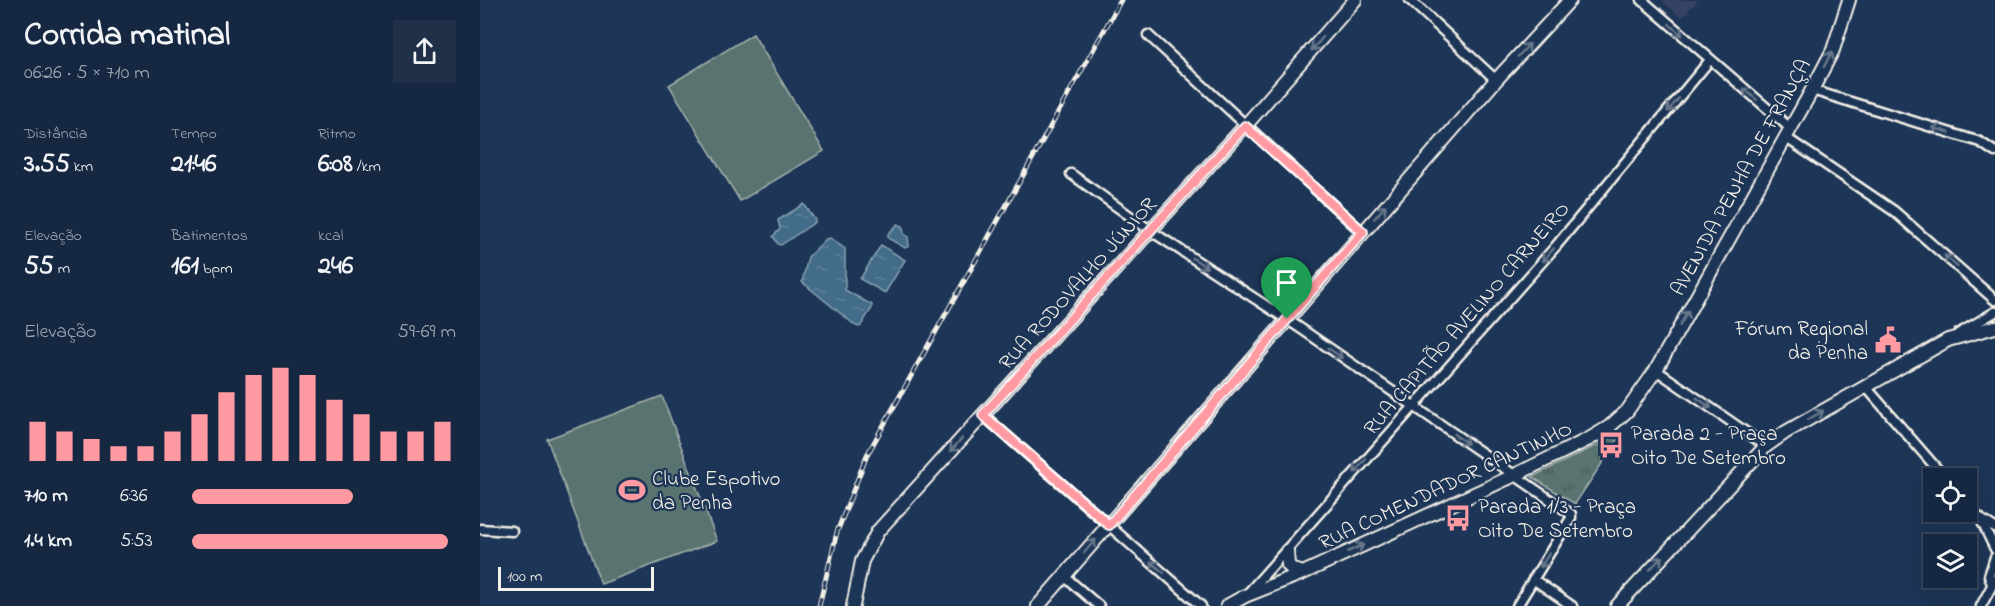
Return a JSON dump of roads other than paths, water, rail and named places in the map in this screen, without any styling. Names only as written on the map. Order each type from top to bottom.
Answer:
[{"type":"main road","name":"RUA RODOVALHO JÚNIOR","points":[[853,606],[862,561],[878,531],[1245,126],[1355,0]]},
{"type":"main road","points":[[1038,606],[1496,80],[1570,0]]},
{"type":"main road","name":"AVENIDA PENHA DE FRANÇA","points":[[1656,370],[1833,50],[1849,0]]},
{"type":"main road","points":[[1617,606],[1766,446],[1786,432],[1947,340],[1995,327]]},
{"type":"main road","name":"RUA COMENDADOR CANTINHO","points":[[1227,606],[1590,439],[1609,427],[1627,411],[1656,370]]},
{"type":"main road","points":[[1287,550],[1288,565],[1293,570],[1303,573]]},
{"type":"street","points":[[1410,0],[1496,80]]},
{"type":"street","points":[[1642,0],[1787,133],[1894,211],[1995,300]]},
{"type":"street","points":[[1148,35],[1363,232]]},
{"type":"street","name":"RUA CAPITÃO AVELINO CARNEIRO","points":[[1245,596],[1556,246],[1710,60]]},
{"type":"street","points":[[1812,90],[1980,142],[1995,152]]},
{"type":"street","points":[[1071,174],[1150,231],[1287,319],[1571,514],[1571,518],[1518,606]]},
{"type":"street","points":[[1947,340],[1995,312]]},
{"type":"street","points":[[1656,370],[1766,446]]},
{"type":"street","points":[[1866,387],[1936,468]]},
{"type":"street","points":[[983,415],[1201,606]]},
{"type":"street","points":[[1977,516],[1995,549]]},
{"type":"street","points":[[1979,518],[1995,528]]},
{"type":"street","points":[[480,530],[512,531]]},
{"type":"street","points":[[1981,606],[1994,582],[1989,576],[1995,557]]},
{"type":"street","points":[[1064,576],[1099,606]]},
{"type":"street","points":[[1533,579],[1572,606]]},
{"type":"water","points":[[804,204],[815,222],[781,245],[778,244],[773,236],[780,229],[778,220]]},
{"type":"water","points":[[898,224],[903,226],[904,234],[908,237],[909,246],[905,248],[888,238],[888,234]]},
{"type":"water","points":[[830,238],[845,249],[845,290],[872,305],[860,327],[802,282],[808,257],[826,239]]},
{"type":"water","points":[[881,245],[905,260],[885,293],[860,279]]},
{"type":"railway","points":[[819,606],[837,532],[867,455],[1121,0]]},
{"type":"place","name":"Fórum Regional da Penha","points":[[1888,340]]},
{"type":"place","name":"Parada 2 - Praça Oito De Setembro","points":[[1611,445]]},
{"type":"place","name":"Clube Espotivo da Penha","points":[[632,490]]},
{"type":"place","name":"Parada 1/3 - Praça Oito De Setembro","points":[[1458,518]]}]
